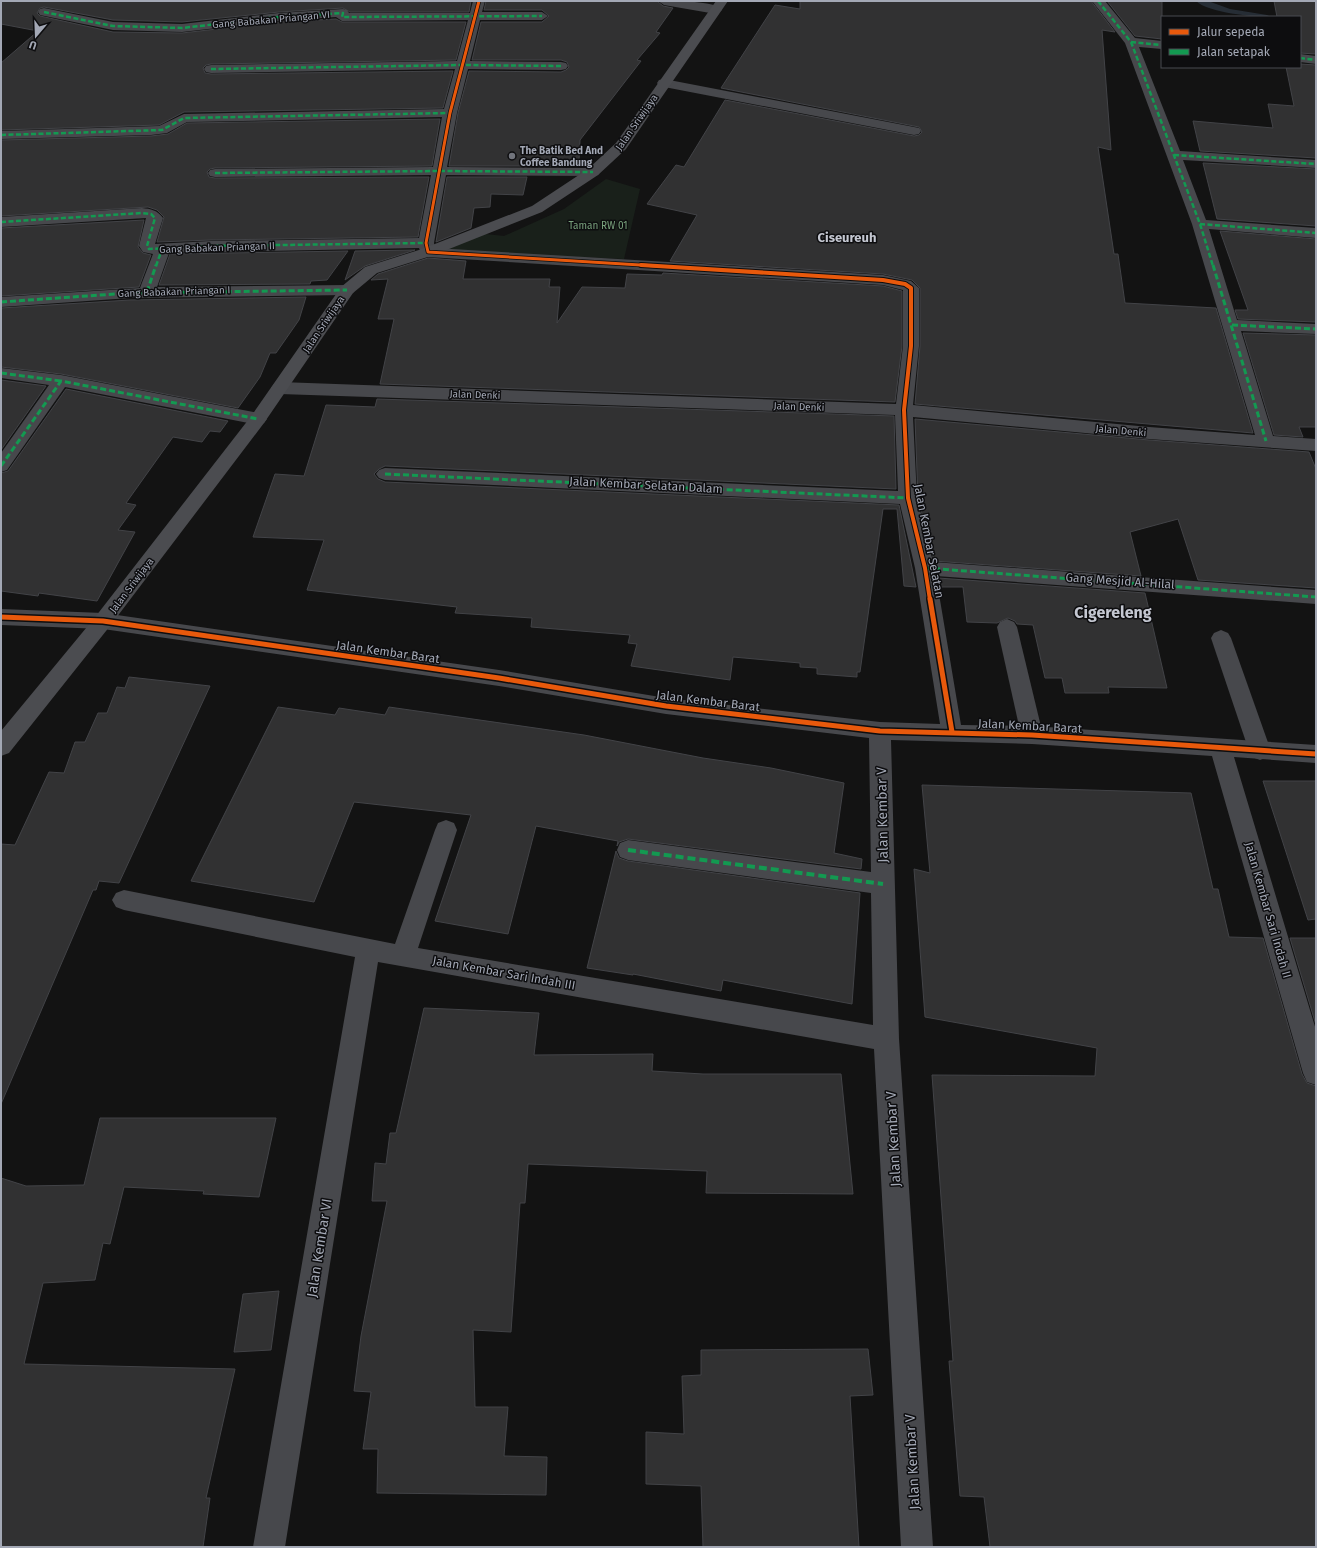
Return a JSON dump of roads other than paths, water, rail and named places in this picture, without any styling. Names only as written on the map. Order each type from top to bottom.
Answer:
[{"type":"main road","name":"Jalan Sriwijaya","points":[[1,747],[103,621],[258,419],[347,290],[371,270],[427,248],[537,209],[593,172],[621,146],[719,5]]},
{"type":"street","points":[[427,248],[450,113],[479,1]]},
{"type":"street","points":[[664,1],[719,5]]},
{"type":"street","points":[[1098,1],[1131,42],[1200,224],[1232,325],[1266,441]]},
{"type":"street","name":"Gang Babakan Priangan VI","points":[[44,12],[113,26],[147,28],[182,28],[279,17],[343,13],[342,17],[475,18],[542,16]]},
{"type":"street","points":[[1131,42],[1161,45]]},
{"type":"street","points":[[1301,58],[1316,60]]},
{"type":"street","points":[[211,68],[462,65],[561,66]]},
{"type":"street","points":[[664,83],[914,131]]},
{"type":"street","points":[[1,135],[162,130],[184,118],[450,113]]},
{"type":"street","points":[[1174,155],[1316,164]]},
{"type":"street","points":[[215,173],[440,171],[593,172]]},
{"type":"street","name":"Gang Babakan Priangan II","points":[[1,222],[142,213],[151,214],[155,218],[146,246],[149,248],[162,249],[211,246],[427,248],[883,280],[904,284]]},
{"type":"street","points":[[1200,224],[1316,233]]},
{"type":"street","points":[[147,292],[162,249]]},
{"type":"street","name":"Jalan Kembar Selatan","points":[[904,284],[911,288],[911,346],[904,410],[908,498],[925,568],[952,732]]},
{"type":"street","name":"Gang Babakan Priangan I","points":[[1,302],[70,295],[147,292],[347,290]]},
{"type":"street","points":[[1232,325],[1316,329]]},
{"type":"street","points":[[1,373],[61,381],[258,419]]},
{"type":"street","points":[[1,466],[61,381]]},
{"type":"street","name":"Jalan Denki","points":[[280,388],[904,410],[1149,433],[1316,444]]},
{"type":"street","name":"Jalan Kembar Selatan Dalam","points":[[385,474],[908,498]]},
{"type":"street","name":"Gang Mesjid Al-Hilal","points":[[925,568],[1316,597]]},
{"type":"street","name":"Jalan Kembar Barat","points":[[1,617],[103,621],[499,678],[666,706],[880,731],[952,732],[1032,736],[1316,754]]},
{"type":"street","points":[[1007,627],[1032,736]]},
{"type":"street","points":[[1221,638],[1260,751]]},
{"type":"street","name":"Jalan Kembar V","points":[[880,731],[886,1039],[917,1547]]},
{"type":"street","name":"Jalan Kembar Sari Indah II","points":[[1220,747],[1316,1074]]},
{"type":"street","points":[[403,956],[446,830]]},
{"type":"street","points":[[628,850],[883,884]]},
{"type":"street","name":"Jalan Kembar Sari Indah III","points":[[124,900],[403,956],[886,1039]]},
{"type":"street","name":"Jalan Kembar VI","points":[[269,1547],[368,949]]},
{"type":"waterway","points":[[1200,1],[1229,11],[1261,16]]},
{"type":"place","name":"The Batik Bed And Coffee Bandung","points":[[512,156]]},
{"type":"district","name":"Ciseureuh","points":[[847,237]]},
{"type":"district","name":"Cigereleng","points":[[1113,612]]},
{"type":"park label","name":"Taman RW 01","points":[[598,225]]}]
